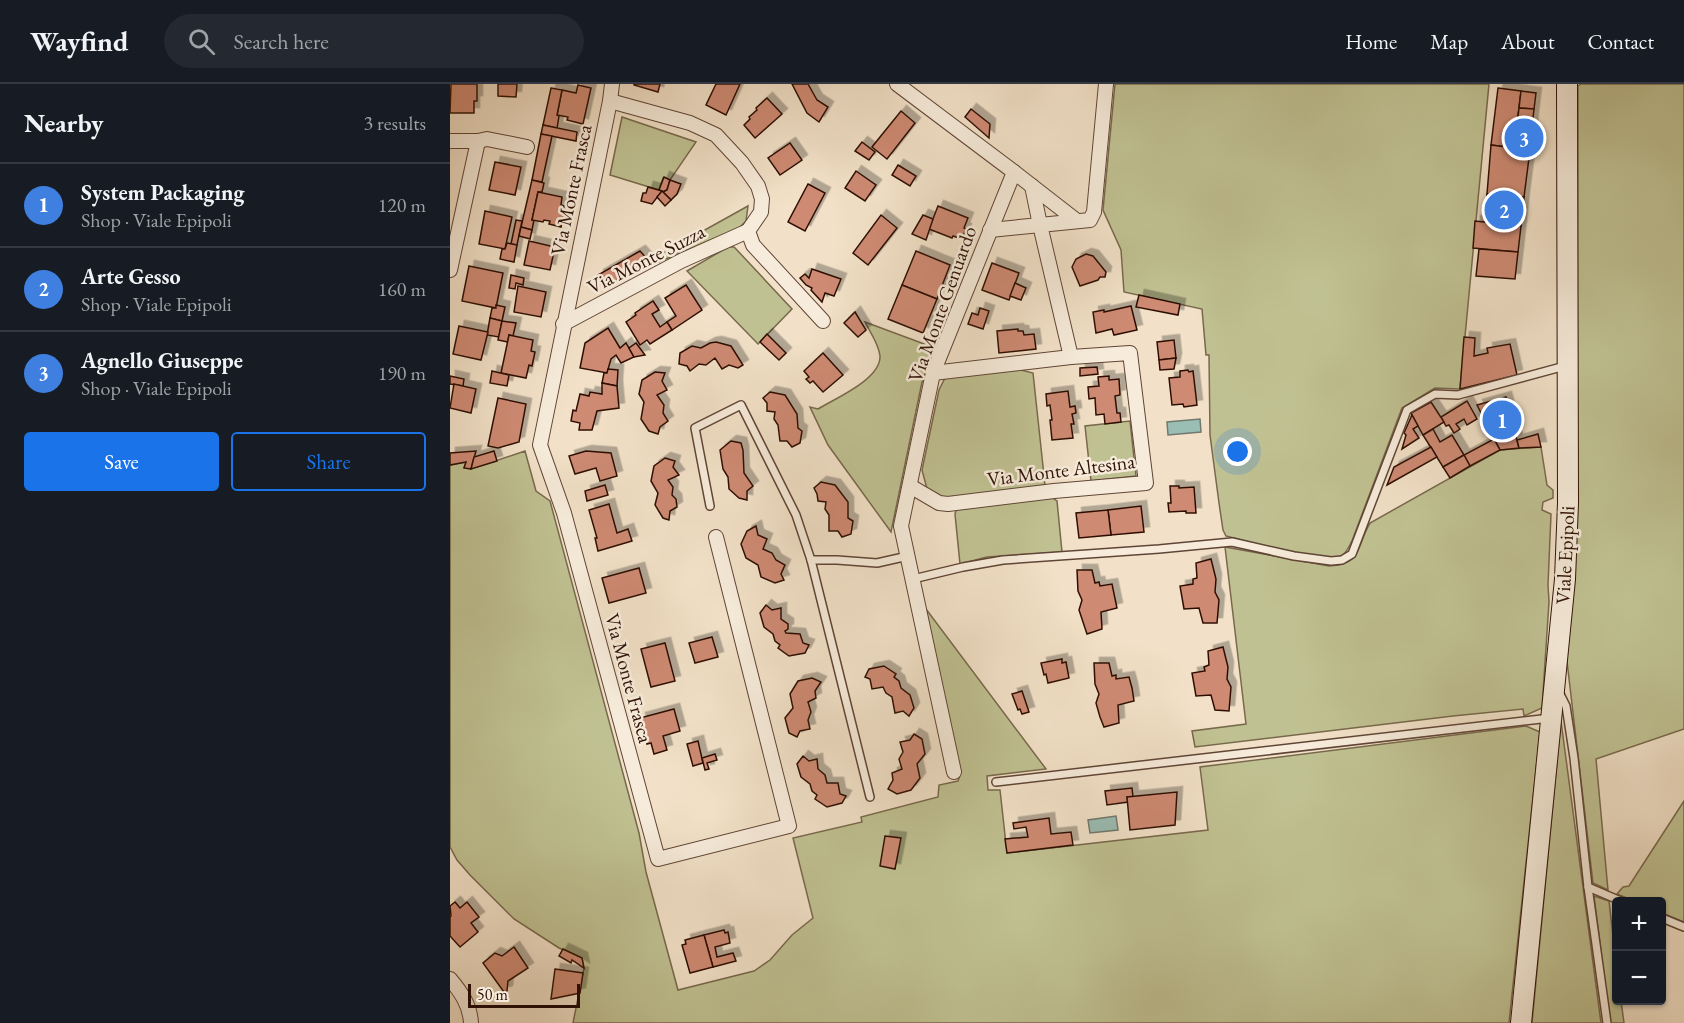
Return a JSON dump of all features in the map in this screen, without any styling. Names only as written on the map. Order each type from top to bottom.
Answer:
[{"type":"main road","name":"Viale Epipoli","points":[[1521,1023],[1565,579],[1568,503],[1567,84]]},
{"type":"street","name":"Via Monte Frasca","points":[[612,84],[540,445],[564,513],[657,859],[789,826],[716,537]]},
{"type":"street","points":[[897,84],[1077,221]]},
{"type":"street","points":[[990,230],[1089,220],[1094,212],[1106,84]]},
{"type":"street","points":[[610,101],[690,123],[716,135],[742,163],[758,186],[762,199],[761,212],[748,231],[753,245],[823,321]]},
{"type":"street","points":[[450,141],[487,139],[527,147]]},
{"type":"street","points":[[450,270],[478,141]]},
{"type":"street","name":"Via Monte Genuardo","points":[[954,772],[901,526],[933,373],[1014,172]]},
{"type":"street","points":[[933,373],[1071,357],[1032,186]]},
{"type":"street","name":"Via Monte Suzza","points":[[563,324],[681,261],[748,231]]},
{"type":"street","name":"Via Monte Altesina","points":[[910,486],[939,503],[948,504],[1146,483],[1130,353],[1071,357]]},
{"type":"street","points":[[450,979],[461,993],[470,1013],[471,1023]]},
{"type":"lane","points":[[913,579],[1003,560],[1232,542],[1294,556],[1331,561],[1342,560],[1352,554],[1407,410],[1435,394],[1458,394],[1566,365]]},
{"type":"lane","points":[[710,506],[695,428],[741,405],[796,515],[811,561],[870,797]]},
{"type":"lane","points":[[811,561],[877,563],[908,556]]},
{"type":"lane","points":[[1555,685],[1566,706],[1574,758],[1606,1023]]},
{"type":"lane","points":[[996,782],[1552,718]]},
{"type":"lane","points":[[1588,887],[1612,897]]},
{"type":"lane","points":[[1666,920],[1684,927]]},
{"type":"green space","points":[[1115,84],[1489,84],[1460,389],[1435,388],[1402,408],[1352,541],[1341,556],[1320,557],[1286,551],[1226,536],[1223,530],[1210,435],[1209,355],[1206,355],[1202,309],[1124,292],[1121,250],[1103,210]]},
{"type":"green space","points":[[1581,84],[1684,84],[1684,729],[1596,759],[1608,890],[1593,883],[1566,653],[1577,444],[1578,86]]},
{"type":"green space","points":[[622,117],[696,142],[670,180],[663,178],[659,190],[610,175]]},
{"type":"green space","points":[[748,206],[746,221],[739,228],[654,264],[649,261]]},
{"type":"green space","points":[[728,247],[734,247],[792,309],[758,344],[687,271]]},
{"type":"green space","points":[[865,322],[935,348],[922,382],[891,532],[828,445],[810,407],[818,409],[856,387],[873,372],[880,356]]},
{"type":"green space","points":[[1017,369],[1033,373],[1045,485],[950,499],[927,489],[922,470],[939,390],[945,378]]},
{"type":"green space","points":[[1130,421],[1136,476],[1091,481],[1085,426]]},
{"type":"green space","points":[[1541,447],[1547,485],[1553,490],[1553,498],[1543,502],[1542,510],[1551,514],[1549,602],[1542,708],[1524,716],[1523,709],[1195,747],[1192,731],[1246,724],[1225,547],[1329,566],[1340,565],[1348,562],[1357,553],[1370,523],[1500,450]]},
{"type":"green space","points":[[525,451],[536,491],[550,501],[639,833],[646,872],[678,990],[754,971],[770,960],[792,935],[813,918],[793,838],[862,822],[861,817],[938,797],[939,785],[958,781],[960,775],[926,609],[1046,769],[987,776],[988,790],[1000,790],[1007,853],[1208,830],[1200,767],[1526,726],[1540,732],[1509,1023],[573,1023],[584,968],[582,958],[559,948],[514,919],[470,875],[457,860],[450,847],[450,465],[466,462],[464,468],[471,469]]},
{"type":"green space","points":[[1051,497],[1057,501],[1062,552],[987,557],[960,564],[955,514],[957,506]]},
{"type":"green space","points":[[1561,721],[1601,1023],[1532,1023]]},
{"type":"green space","points":[[1684,801],[1684,922],[1666,915],[1666,897],[1624,897],[1617,894],[1623,887],[1629,886]]},
{"type":"green space","points":[[1594,896],[1609,901],[1612,927],[1612,1005],[1622,1005],[1624,1023],[1610,1023]]},
{"type":"water","points":[[1200,419],[1201,432],[1168,435],[1167,422]]},
{"type":"water","points":[[1116,816],[1118,830],[1090,833],[1088,820]]},
{"type":"building","points":[[451,84],[477,84],[474,113],[450,113]]},
{"type":"building","points":[[498,84],[517,84],[516,97],[498,96]]},
{"type":"building","points":[[634,84],[660,84],[658,92]]},
{"type":"building","points":[[716,84],[740,84],[726,115],[706,105]]},
{"type":"building","points":[[792,84],[808,84],[817,100],[828,107],[819,122],[807,113]]},
{"type":"building","points":[[578,85],[591,88],[583,124],[557,115],[562,90],[576,93]]},
{"type":"building","points":[[551,88],[562,90],[557,128],[543,125]]},
{"type":"building","points":[[1498,88],[1521,91],[1514,148],[1491,145]]},
{"type":"building","points":[[1521,91],[1536,93],[1534,109],[1519,108]]},
{"type":"building","points":[[767,98],[782,114],[755,138],[744,125],[757,110],[756,108]]},
{"type":"building","points":[[1519,108],[1534,109],[1532,127],[1517,125]]},
{"type":"building","points":[[971,109],[990,124],[989,138],[965,117]]},
{"type":"building","points":[[901,111],[915,123],[887,159],[872,147]]},
{"type":"building","points":[[543,125],[577,132],[576,141],[541,134]]},
{"type":"building","points":[[1517,125],[1532,127],[1530,150],[1514,148]]},
{"type":"building","points":[[541,134],[552,136],[542,182],[532,180]]},
{"type":"building","points":[[862,142],[875,152],[869,160],[855,151]]},
{"type":"building","points":[[790,143],[802,160],[780,175],[768,158]]},
{"type":"building","points":[[1491,145],[1530,150],[1524,197],[1487,194]]},
{"type":"building","points":[[495,162],[521,167],[515,195],[489,190]]},
{"type":"building","points":[[898,165],[916,176],[910,186],[892,175]]},
{"type":"building","points":[[856,171],[876,185],[865,201],[845,188]]},
{"type":"building","points":[[664,177],[670,180],[667,190],[663,192],[659,190]]},
{"type":"building","points":[[532,180],[544,183],[542,192],[538,192],[532,230],[521,227]]},
{"type":"building","points":[[670,180],[681,184],[677,194],[671,200],[663,192],[667,190]]},
{"type":"building","points":[[808,184],[825,193],[805,231],[788,222]]},
{"type":"building","points":[[648,187],[662,191],[652,204],[641,201]]},
{"type":"building","points":[[662,191],[671,200],[665,206],[657,197]]},
{"type":"building","points":[[538,192],[562,197],[561,205],[564,206],[562,213],[564,214],[561,227],[549,224],[550,221],[532,220]]},
{"type":"building","points":[[1487,194],[1524,197],[1521,226],[1485,222]]},
{"type":"building","points":[[938,206],[968,218],[962,239],[953,236],[952,238],[929,229]]},
{"type":"building","points":[[485,211],[512,217],[505,249],[479,244]]},
{"type":"building","points":[[881,215],[897,228],[868,265],[853,253]]},
{"type":"building","points":[[923,215],[933,219],[926,240],[912,234]]},
{"type":"building","points":[[516,220],[522,221],[517,245],[511,244]]},
{"type":"building","points":[[1475,221],[1521,226],[1518,252],[1473,248]]},
{"type":"building","points":[[521,227],[532,230],[530,239],[519,236]]},
{"type":"building","points":[[529,241],[555,247],[550,270],[524,265]]},
{"type":"building","points":[[507,243],[517,245],[514,262],[500,259],[502,249],[505,249]]},
{"type":"building","points":[[1479,249],[1518,252],[1515,279],[1476,276]]},
{"type":"building","points":[[640,251],[649,261],[605,287],[598,275]]},
{"type":"building","points":[[916,251],[950,265],[937,299],[902,285]]},
{"type":"building","points":[[1086,254],[1093,256],[1106,272],[1105,277],[1080,286],[1072,267],[1076,259]]},
{"type":"building","points":[[992,263],[1019,273],[1009,300],[982,290]]},
{"type":"building","points":[[469,266],[503,273],[496,308],[462,301]]},
{"type":"building","points":[[812,269],[841,279],[834,296],[825,293],[822,302],[811,290],[812,288],[800,278],[805,274],[809,278]]},
{"type":"building","points":[[511,275],[524,278],[523,285],[516,283],[515,289],[509,288]]},
{"type":"building","points":[[1015,283],[1026,288],[1021,300],[1010,296]]},
{"type":"building","points":[[686,285],[702,310],[672,330],[667,322],[676,316],[665,298]]},
{"type":"building","points":[[902,285],[937,299],[923,333],[888,319]]},
{"type":"building","points":[[518,286],[546,292],[541,317],[514,312]]},
{"type":"building","points":[[1139,295],[1180,304],[1178,315],[1136,307]]},
{"type":"building","points":[[653,301],[659,310],[652,314],[660,327],[667,322],[672,330],[650,344],[647,340],[640,345],[626,322]]},
{"type":"building","points":[[496,305],[505,307],[502,321],[490,318],[492,308],[496,308]]},
{"type":"building","points":[[1131,306],[1137,330],[1114,335],[1112,329],[1096,333],[1093,312]]},
{"type":"building","points":[[980,308],[989,311],[983,329],[968,324],[972,313],[978,315]]},
{"type":"building","points":[[855,312],[866,330],[858,337],[844,323]]},
{"type":"building","points":[[490,318],[502,321],[499,337],[487,335]]},
{"type":"building","points":[[502,321],[516,323],[513,336],[509,335],[508,342],[498,340]]},
{"type":"building","points":[[459,326],[488,332],[481,360],[453,354]]},
{"type":"building","points":[[608,328],[620,348],[626,343],[634,357],[621,363],[616,355],[611,359],[607,373],[580,368],[585,343]]},
{"type":"building","points":[[1018,329],[1018,331],[1023,331],[1024,335],[1034,334],[1036,349],[999,353],[997,331]]},
{"type":"building","points":[[767,334],[786,353],[779,360],[760,342]]},
{"type":"building","points":[[509,335],[533,340],[531,351],[535,352],[526,378],[501,373]]},
{"type":"building","points":[[1464,337],[1475,338],[1474,356],[1488,353],[1487,348],[1510,344],[1517,375],[1460,389]]},
{"type":"building","points":[[1174,340],[1176,358],[1159,360],[1157,342]]},
{"type":"building","points":[[716,342],[731,346],[743,365],[738,368],[729,365],[722,369],[715,358],[706,365],[699,364],[690,371],[687,366],[679,364],[680,353],[692,346],[701,348]]},
{"type":"building","points":[[636,343],[645,355],[634,357],[629,348]]},
{"type":"building","points":[[823,353],[843,375],[823,392],[813,381],[810,383],[806,379],[809,377],[804,371]]},
{"type":"building","points":[[1176,358],[1174,369],[1160,370],[1159,360]]},
{"type":"building","points":[[1097,367],[1098,374],[1080,376],[1080,368]]},
{"type":"building","points":[[608,369],[618,370],[617,386],[602,383],[604,373],[607,373]]},
{"type":"building","points":[[492,371],[509,375],[507,386],[490,383]]},
{"type":"building","points":[[1180,371],[1193,371],[1197,405],[1184,407],[1183,404],[1172,405],[1169,378],[1180,377]]},
{"type":"building","points":[[655,372],[665,373],[662,381],[667,390],[657,395],[664,405],[663,413],[668,421],[660,427],[658,434],[649,431],[641,419],[644,402],[639,394],[642,380]]},
{"type":"building","points":[[450,376],[464,379],[463,386],[450,384]]},
{"type":"building","points":[[1109,376],[1109,380],[1119,379],[1120,395],[1115,396],[1117,413],[1120,413],[1121,422],[1105,424],[1104,414],[1096,415],[1095,398],[1089,399],[1088,387],[1099,386],[1098,377]]},
{"type":"building","points":[[602,383],[617,386],[619,408],[597,411],[592,430],[579,430],[580,423],[571,421],[580,394],[589,396],[590,392],[602,394]]},
{"type":"building","points":[[454,384],[476,389],[471,413],[450,408]]},
{"type":"building","points":[[1068,391],[1070,407],[1075,406],[1076,413],[1072,414],[1073,438],[1052,440],[1050,420],[1052,420],[1046,394]]},
{"type":"building","points":[[770,392],[785,395],[797,414],[798,428],[802,431],[800,443],[792,447],[787,441],[780,441],[778,425],[774,419],[775,412],[767,411],[767,403],[763,398]]},
{"type":"building","points":[[1506,397],[1519,448],[1500,450],[1477,405]]},
{"type":"building","points":[[498,398],[526,404],[519,442],[498,448],[488,446]]},
{"type":"building","points":[[1467,401],[1477,419],[1467,425],[1464,419],[1456,424],[1460,429],[1454,433],[1441,417]]},
{"type":"building","points":[[1431,402],[1444,422],[1423,435],[1411,413]]},
{"type":"building","points":[[1412,415],[1418,426],[1413,429],[1419,438],[1402,449],[1406,435],[1404,433]]},
{"type":"building","points":[[1433,429],[1440,442],[1452,435],[1464,455],[1443,467],[1423,435]]},
{"type":"building","points":[[1538,434],[1541,447],[1519,448],[1517,440]]},
{"type":"building","points":[[1494,439],[1500,450],[1470,466],[1464,455]]},
{"type":"building","points":[[731,441],[741,443],[744,473],[753,486],[747,491],[747,500],[739,498],[729,489],[728,477],[723,469],[720,450]]},
{"type":"building","points":[[1431,447],[1437,457],[1387,485],[1394,467]]},
{"type":"building","points":[[476,451],[471,469],[464,468],[466,462],[450,465],[450,453]]},
{"type":"building","points":[[494,451],[497,461],[471,469],[474,457]]},
{"type":"building","points":[[586,451],[611,453],[617,476],[600,481],[596,468],[575,474],[569,456]]},
{"type":"building","points":[[1464,455],[1470,466],[1450,478],[1443,467]]},
{"type":"building","points":[[665,458],[675,461],[673,467],[679,475],[668,480],[673,487],[672,495],[676,499],[677,507],[670,511],[669,520],[663,518],[655,505],[658,493],[651,481],[654,466]]},
{"type":"building","points":[[821,482],[835,485],[848,502],[848,518],[853,521],[851,534],[842,537],[838,531],[829,531],[826,502],[818,501],[814,488]]},
{"type":"building","points":[[605,485],[608,495],[587,501],[585,491]]},
{"type":"building","points":[[1170,486],[1194,487],[1196,513],[1169,512]]},
{"type":"building","points":[[609,504],[617,533],[628,529],[632,541],[598,551],[595,538],[597,538],[589,510]]},
{"type":"building","points":[[1141,506],[1144,532],[1111,535],[1108,510]]},
{"type":"building","points":[[1108,510],[1111,535],[1079,538],[1076,513]]},
{"type":"building","points":[[756,526],[758,535],[767,539],[763,549],[772,553],[776,560],[785,565],[781,574],[784,580],[775,583],[761,577],[758,565],[746,558],[741,544],[747,531]]},
{"type":"building","points":[[1211,559],[1216,579],[1215,592],[1219,600],[1217,623],[1203,623],[1199,608],[1184,609],[1180,586],[1193,584],[1193,579],[1197,578],[1196,563]]},
{"type":"building","points":[[639,568],[646,593],[609,603],[602,578]]},
{"type":"building","points":[[1077,570],[1092,570],[1095,583],[1099,582],[1100,586],[1112,584],[1117,608],[1101,612],[1102,629],[1087,634],[1079,610],[1082,600],[1078,591]]},
{"type":"building","points":[[766,605],[772,610],[781,608],[781,619],[788,624],[786,633],[800,634],[803,643],[809,645],[805,653],[789,656],[778,648],[780,645],[775,641],[773,634],[764,627],[760,613]]},
{"type":"building","points":[[712,637],[718,657],[695,663],[689,643]]},
{"type":"building","points":[[665,643],[675,681],[651,687],[641,649]]},
{"type":"building","points":[[1223,647],[1228,667],[1227,679],[1231,687],[1229,711],[1215,710],[1211,695],[1196,696],[1192,673],[1205,671],[1204,667],[1209,665],[1208,651]]},
{"type":"building","points":[[1062,659],[1062,663],[1066,662],[1069,678],[1048,683],[1041,663]]},
{"type":"building","points":[[1094,663],[1109,663],[1112,676],[1116,675],[1116,679],[1129,677],[1134,701],[1118,705],[1119,723],[1104,727],[1096,703],[1099,694],[1095,684]]},
{"type":"building","points":[[884,666],[896,674],[894,677],[899,681],[901,688],[910,695],[914,708],[909,716],[903,711],[895,713],[892,697],[883,687],[872,689],[870,679],[865,677],[869,669]]},
{"type":"building","points":[[812,678],[821,682],[815,691],[816,698],[808,702],[811,712],[808,720],[810,729],[800,731],[797,737],[789,733],[785,718],[793,708],[790,694],[798,681]]},
{"type":"building","points":[[1022,691],[1029,712],[1022,714],[1012,694]]},
{"type":"building","points":[[674,709],[680,731],[663,736],[667,750],[654,754],[651,743],[647,744],[640,718]]},
{"type":"building","points":[[914,734],[922,739],[925,754],[917,764],[920,778],[911,790],[897,794],[888,789],[893,780],[892,773],[902,769],[899,759],[903,752],[900,742],[910,740]]},
{"type":"building","points":[[698,741],[703,763],[693,766],[687,744]]},
{"type":"building","points":[[715,754],[717,760],[707,763],[709,769],[705,770],[702,758]]},
{"type":"building","points":[[803,756],[809,761],[817,759],[818,769],[825,775],[827,783],[838,783],[840,794],[846,796],[842,803],[827,807],[815,799],[817,795],[812,791],[810,784],[801,777],[797,764]]},
{"type":"building","points":[[1132,788],[1133,797],[1127,797],[1128,802],[1107,805],[1105,791]]},
{"type":"building","points":[[1177,792],[1175,825],[1130,830],[1127,797]]},
{"type":"building","points":[[1049,818],[1051,834],[1071,832],[1073,845],[1007,853],[1005,839],[1028,837],[1026,827],[1014,829],[1013,823]]},
{"type":"building","points":[[885,836],[901,838],[895,869],[880,866]]},
{"type":"building","points":[[455,902],[460,908],[467,902],[479,917],[471,923],[478,932],[460,947],[450,936],[450,906]]},
{"type":"building","points":[[724,930],[725,933],[728,932],[730,943],[715,947],[717,957],[733,953],[736,961],[713,967],[704,935]]},
{"type":"building","points":[[704,935],[713,967],[690,973],[682,945],[686,944],[685,940]]},
{"type":"building","points":[[514,947],[528,968],[508,981],[507,991],[504,992],[483,963],[495,953],[502,956]]},
{"type":"building","points":[[563,949],[582,958],[584,968],[572,960],[571,963],[559,956]]},
{"type":"building","points":[[555,969],[583,973],[580,993],[551,999]]},
{"type":"place","name":"Agnello Giuseppe","points":[[1524,138]]},
{"type":"place","name":"Arte Gesso","points":[[1504,210]]},
{"type":"place","name":"System Packaging","points":[[1502,420]]}]
